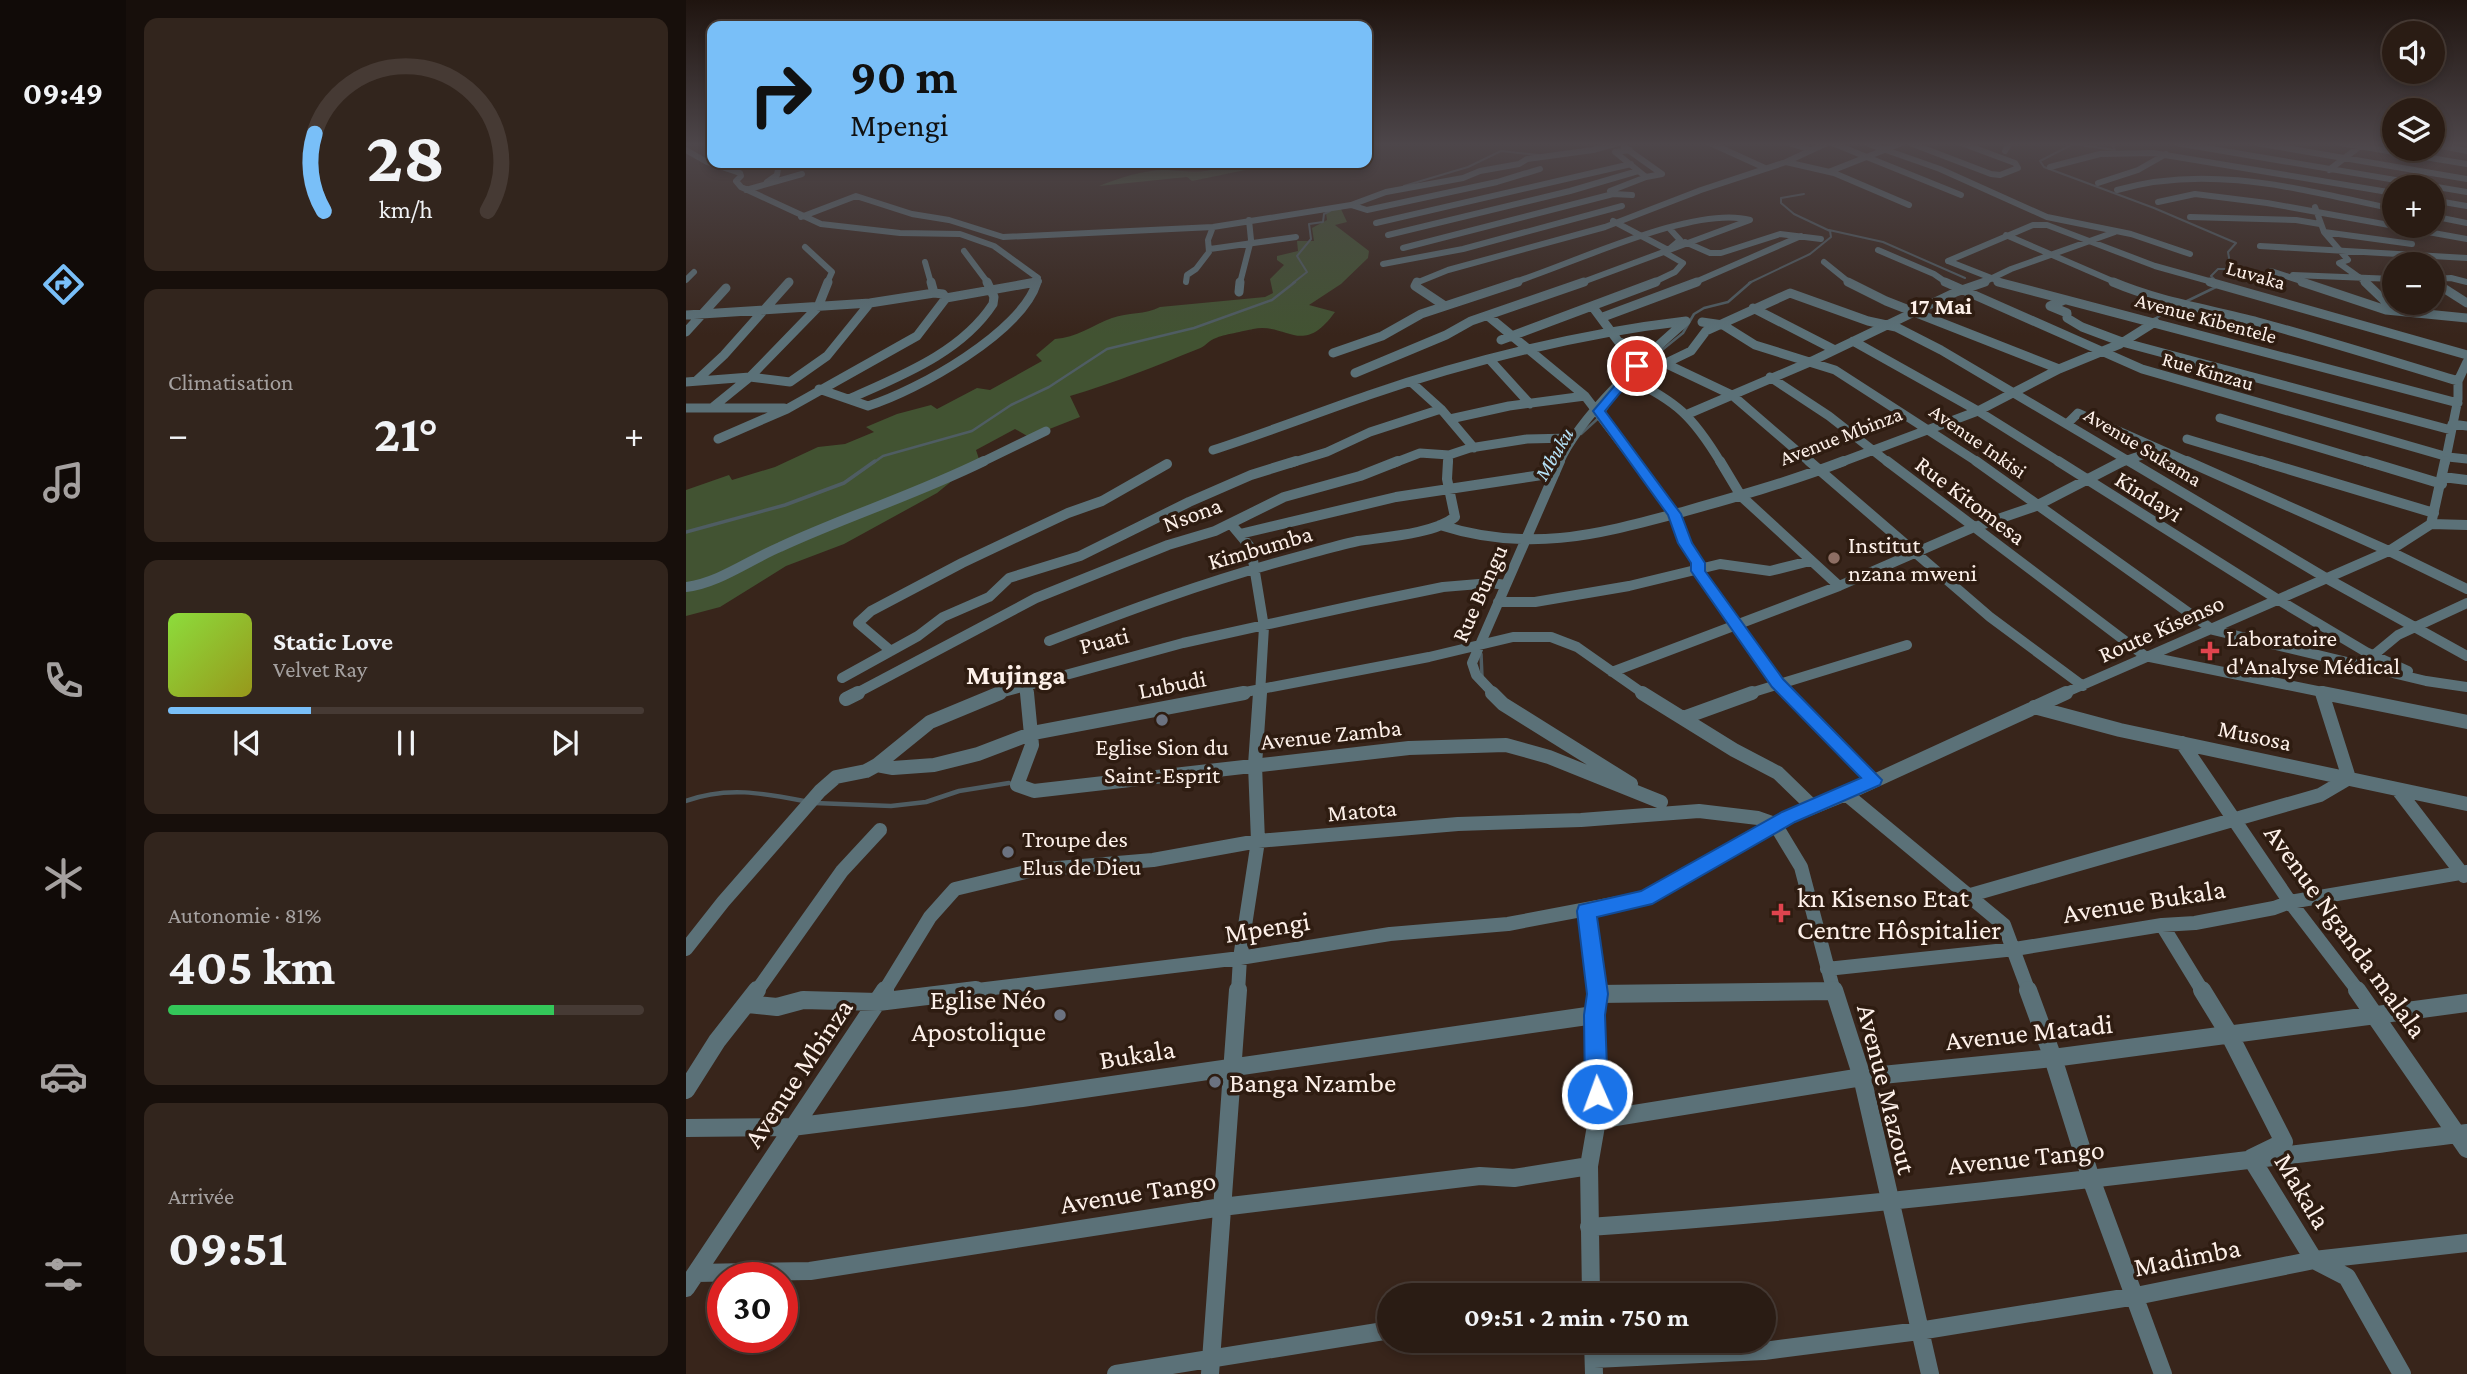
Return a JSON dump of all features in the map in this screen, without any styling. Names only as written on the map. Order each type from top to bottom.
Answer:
[{"type":"street","points":[[781,207],[801,217],[840,227],[976,238],[998,234]]},
{"type":"street","points":[[801,217],[827,207]]},
{"type":"street","points":[[891,207],[1016,237],[1096,230],[1213,227],[1329,207]]},
{"type":"street","points":[[1356,207],[1362,210],[1383,207]]},
{"type":"street","points":[[1376,223],[1443,207]]},
{"type":"street","points":[[1388,235],[1502,207]]},
{"type":"street","points":[[1403,248],[1559,207]]},
{"type":"street","points":[[1501,340],[1678,272],[1683,263],[1644,237],[1588,207]]},
{"type":"street","points":[[1383,264],[1474,245],[1617,207]]},
{"type":"street","points":[[1445,306],[1415,286],[1416,282],[1448,270],[1566,240],[1660,207]]},
{"type":"street","points":[[2025,207],[2047,217],[2131,234],[2190,254]]},
{"type":"street","points":[[2285,207],[2382,224]]},
{"type":"street","points":[[2316,207],[2322,228],[2348,260],[2339,263],[2360,277],[2382,298]]},
{"type":"street","points":[[1333,352],[1382,336],[1399,324],[1445,306],[1669,228],[1740,216],[1750,220],[1471,321],[1446,335],[1355,373]]},
{"type":"street","points":[[2190,217],[2296,220],[2322,228],[2420,247],[2407,252]]},
{"type":"street","points":[[2445,219],[2467,223]]},
{"type":"street","points":[[1239,292],[1250,243],[1252,228],[1249,220]]},
{"type":"street","points":[[1443,221],[1449,227],[1462,232],[1474,245]]},
{"type":"street","name":"Luvaka","points":[[2006,234],[2038,224],[2155,266],[2467,355]]},
{"type":"street","points":[[1210,249],[1208,240],[1213,227]]},
{"type":"street","points":[[1666,251],[1680,240],[1669,228]]},
{"type":"street","points":[[1689,414],[1812,361],[1956,292],[1966,291],[2010,270],[2092,243],[2115,232]]},
{"type":"street","points":[[982,242],[998,234]]},
{"type":"street","points":[[1685,242],[1710,253],[1721,253],[1780,234],[1821,239]]},
{"type":"street","points":[[2006,234],[2110,282],[2180,304],[2255,321],[2458,381]]},
{"type":"street","name":"Avenue Kibentele","points":[[2006,234],[1948,261],[1993,279],[2064,300],[2462,396]]},
{"type":"street","points":[[2445,235],[2467,239]]},
{"type":"street","points":[[819,389],[868,406],[876,404],[961,361],[1016,314],[1036,293],[1039,281],[1036,275],[1025,270],[1009,255],[963,236]]},
{"type":"street","points":[[1603,317],[1673,292],[1801,236]]},
{"type":"street","points":[[1186,282],[1187,275],[1196,269],[1210,249],[1296,237]]},
{"type":"street","points":[[2411,238],[2412,244]]},
{"type":"street","points":[[2260,246],[2382,254]]},
{"type":"street","points":[[713,407],[750,377],[818,307],[832,272],[805,247]]},
{"type":"street","name":"Rue Kinzau","points":[[1878,250],[2101,352],[2170,379],[2448,457],[2467,459]]},
{"type":"street","points":[[849,399],[915,368],[955,345],[992,305],[993,294],[989,280],[964,251]]},
{"type":"street","points":[[2445,257],[2467,258]]},
{"type":"street","points":[[925,262],[934,293]]},
{"type":"street","points":[[1824,262],[1851,284],[1915,313],[2059,369]]},
{"type":"street","points":[[2271,271],[2382,309]]},
{"type":"street","points":[[686,280],[690,272]]},
{"type":"street","points":[[2286,275],[2382,278]]},
{"type":"street","points":[[2445,278],[2467,282]]},
{"type":"street","points":[[718,439],[787,409],[917,336],[946,298],[1039,281]]},
{"type":"street","points":[[691,381],[724,355],[789,282]]},
{"type":"street","points":[[686,332],[726,288]]},
{"type":"street","points":[[2445,288],[2467,303]]},
{"type":"street","points":[[686,315],[870,303],[934,293],[943,294],[946,298]]},
{"type":"street","name":"Avenue Sukama","points":[[1753,308],[1790,293],[1868,321],[1889,325],[1941,350],[2326,578],[2467,656]]},
{"type":"street","points":[[2064,300],[2050,306],[2067,313],[2067,318],[2082,327],[2122,342],[2452,427],[2467,426]]},
{"type":"street","points":[[691,381],[750,377],[790,382],[827,356],[870,303]]},
{"type":"street","points":[[1592,306],[1603,317],[1608,334]]},
{"type":"street","points":[[1664,364],[1691,351],[1706,331],[1753,308],[1833,349]]},
{"type":"street","points":[[2437,315],[2467,318]]},
{"type":"street","points":[[1488,316],[1585,396],[1598,411],[1674,514],[1685,543],[1698,563],[1698,571],[1778,683],[1874,780]]},
{"type":"street","name":"Rue Bungu","points":[[1608,334],[1648,324],[1686,321],[1647,355],[1572,438],[1555,472],[1530,540],[1506,585],[1484,643],[1472,663],[1476,675],[1503,704],[1661,803],[1699,811]]},
{"type":"street","name":"Avenue Mbinza","points":[[1440,525],[1465,533],[1530,540],[1595,535],[1741,496],[1818,471],[1978,411],[2059,369],[2122,342],[2156,322]]},
{"type":"street","name":"Avenue Inkisi","points":[[1702,323],[1723,325],[1755,345],[1835,370],[1927,429],[2213,630]]},
{"type":"street","points":[[1213,450],[1412,382],[1530,350],[1608,334],[1664,364],[1732,395],[1990,617],[2083,686]]},
{"type":"street","name":"Kindayi","points":[[1853,341],[1978,411],[2085,480],[2366,652],[2375,654],[2426,681]]},
{"type":"street","points":[[1490,360],[1531,404]]},
{"type":"street","points":[[2432,518],[2448,457],[2452,427],[2462,396],[2458,381],[2467,362]]},
{"type":"street","points":[[1627,377],[1655,391],[1689,414],[1741,496],[1839,586]]},
{"type":"street","name":"Rue Kitomesa","points":[[1770,377],[1829,416],[1972,528],[2146,656]]},
{"type":"street","points":[[1412,382],[1441,409],[1474,448]]},
{"type":"street","points":[[1450,419],[1585,396]]},
{"type":"street","points":[[686,408],[787,409]]},
{"type":"street","points":[[842,678],[918,636],[943,617],[989,597],[999,584],[1009,578],[1080,556],[1251,475],[1304,460],[1370,432],[1441,409]]},
{"type":"street","points":[[2067,425],[2078,413],[2389,551],[2467,589]]},
{"type":"street","points":[[2220,418],[2442,480],[2467,480]]},
{"type":"street","points":[[686,587],[702,584],[779,547],[905,495],[927,489],[1046,431]]},
{"type":"street","name":"Nsona","points":[[846,699],[1037,598],[1168,545],[1235,529],[1284,497],[1360,476],[1420,453],[1449,455],[1474,448],[1544,437],[1572,438]]},
{"type":"street","points":[[2187,439],[2432,518],[2467,525]]},
{"type":"street","points":[[1612,672],[1839,586],[1972,528],[2036,506],[2125,460],[2159,449]]},
{"type":"street","points":[[1440,525],[1455,517],[1448,486],[1449,455]]},
{"type":"street","points":[[891,651],[858,623],[871,611],[962,563],[1118,493],[1167,464]]},
{"type":"street","points":[[1210,1367],[1240,958],[1258,841],[1255,765],[1264,627],[1251,548],[1235,529],[1448,486],[1555,472]]},
{"type":"street","name":"Route Kisenso","points":[[1775,824],[2146,656],[2213,630],[2389,551],[2432,518]]},
{"type":"street","name":"Kimbumba","points":[[1049,641],[1175,593],[1354,542],[1406,534],[1440,525]]},
{"type":"street","points":[[1498,602],[1535,602],[1730,564],[1770,571],[1810,561]]},
{"type":"street","name":"Puati","points":[[686,949],[810,803],[836,777],[866,771],[877,765],[943,715],[1026,684],[1183,643],[1443,587],[1491,583],[1506,585]]},
{"type":"street","points":[[2375,654],[2398,635],[2467,603]]},
{"type":"street","points":[[2213,630],[2426,681],[2467,687]]},
{"type":"street","name":"Lubudi","points":[[877,765],[911,766],[962,759],[1001,748],[1033,733],[1513,637],[1551,637],[1577,647],[1734,750],[1778,773],[1813,807]]},
{"type":"street","points":[[1683,718],[1778,683],[1908,645]]},
{"type":"street","points":[[2146,656],[2467,722]]},
{"type":"street","points":[[1026,684],[1033,733]]},
{"type":"street","points":[[1967,896],[2320,795],[2349,778],[2322,691]]},
{"type":"street","name":"Musosa","points":[[2034,707],[2182,743],[2467,804]]},
{"type":"street","name":"Avenue Zamba","points":[[1033,733],[1029,756],[1018,776],[1017,785],[1034,790],[1409,748],[1516,746],[1661,803]]},
{"type":"street","name":"Avenue Nganda malala","points":[[2182,743],[2290,902],[2377,1016],[2463,1139]]},
{"type":"street","points":[[2398,790],[2465,875]]},
{"type":"street","points":[[1846,794],[2004,925],[2053,1058],[2091,1179],[2163,1374]]},
{"type":"street","name":"Matota","points":[[955,890],[1034,870],[1153,860],[1258,841],[1458,824],[1581,820],[1699,811],[1758,818],[1775,824]]},
{"type":"street","name":"Mpengi","points":[[748,1004],[777,1007],[803,1000],[878,1002],[1240,958],[1390,934],[1508,923],[1586,911],[1645,898],[1775,824]]},
{"type":"street","name":"Avenue Mazout","points":[[1775,824],[1801,867],[1826,969],[1862,1077],[1930,1374]]},
{"type":"street","points":[[686,1090],[717,1041],[748,1004],[787,945],[842,871],[880,830]]},
{"type":"street","name":"Avenue Bukala","points":[[1826,969],[2015,949],[2162,925],[2195,923],[2290,902],[2465,875]]},
{"type":"street","name":"Avenue Mbinza","points":[[691,1281],[878,1002],[930,917],[955,890]]},
{"type":"street","points":[[1586,911],[1598,994],[1594,1015],[1597,1120],[1589,1166],[1591,1283]]},
{"type":"street","name":"Makala","points":[[2162,925],[2229,1034],[2284,1142],[2251,1158],[2314,1260],[2347,1277],[2402,1374]]},
{"type":"street","points":[[1598,994],[1834,991]]},
{"type":"street","name":"Avenue Matadi","points":[[1597,1120],[1862,1077],[2053,1058],[2467,1003]]},
{"type":"street","name":"Bukala","points":[[686,1128],[792,1127],[1022,1098],[1233,1065],[1594,1015]]},
{"type":"street","name":"Avenue Tango","points":[[1589,1227],[1750,1216],[2091,1179],[2251,1158],[2463,1139]]},
{"type":"street","name":"Avenue Tango","points":[[691,1281],[810,1271],[1222,1207],[1480,1176],[1514,1178],[1589,1166]]},
{"type":"street","name":"Madimba","points":[[1594,1358],[1764,1351],[1919,1331],[2136,1296],[2314,1260],[2467,1243]]},
{"type":"street","points":[[1116,1374],[1210,1367],[1377,1333]]},
{"type":"green space","points":[[1340,207],[1347,222],[1335,225],[1369,251],[1368,258],[1341,284],[1309,305],[1335,312],[1313,333],[1294,335],[1265,328],[1223,336],[1166,362],[1070,396],[1080,417],[1029,437],[1015,429],[976,450],[979,459],[937,493],[844,544],[786,566],[720,607],[686,616],[686,490],[729,475],[732,480],[775,467],[818,447],[845,444],[874,432],[866,427],[897,414],[931,405],[937,409],[977,388],[990,390],[1042,361],[1036,355],[1055,339],[1077,334],[1112,318],[1160,307],[1265,297],[1273,293],[1270,279],[1284,265],[1277,260],[1277,256],[1298,251],[1297,241],[1314,241],[1312,228],[1327,220],[1326,213]]},
{"type":"waterway","name":"Mbuku","points":[[1751,282],[1810,254],[1831,237],[1830,231],[1794,214],[1786,207]]},
{"type":"waterway","points":[[2152,207],[2236,243],[2228,252],[2231,269],[2218,269],[2211,276],[2215,280]]},
{"type":"waterway","points":[[1293,283],[1307,272],[1297,256],[1311,239],[1309,224],[1323,222],[1324,214],[1330,211]]},
{"type":"waterway","points":[[1829,230],[1883,242],[1965,278]]},
{"type":"waterway","points":[[873,463],[883,456],[972,431],[1011,405],[1049,387],[1107,349],[1194,328],[1272,300],[1295,282]]},
{"type":"waterway","name":"Mbuku","points":[[1641,367],[1683,333],[1694,314],[1704,308],[1728,302],[1751,282]]},
{"type":"waterway","points":[[2185,302],[2216,287]]},
{"type":"waterway","points":[[2155,319],[2175,305]]},
{"type":"waterway","name":"Mbuku","points":[[1581,434],[1604,413],[1616,393]]},
{"type":"waterway","points":[[686,532],[785,505],[844,483],[875,461]]},
{"type":"waterway","name":"Mbuku","points":[[1481,654],[1482,677]]},
{"type":"waterway","points":[[815,803],[891,806],[926,802],[959,791],[1009,783]]},
{"type":"waterway","points":[[686,801],[730,792],[804,801]]},
{"type":"place","name":"Institut nzana mweni","points":[[1834,558]]},
{"type":"place","name":"Laboratoire d'Analyse Médical","points":[[2210,651]]},
{"type":"place","name":"Eglise Sion du Saint-Esprit","points":[[1162,720]]},
{"type":"place","name":"Troupe des Elus de Dieu","points":[[1008,852]]},
{"type":"place","name":"kn Kisenso Etat Centre Hôspitalier","points":[[1781,913]]},
{"type":"place","name":"Eglise Néo Apostolique","points":[[1060,1015]]},
{"type":"place","name":"Banga Nzambe","points":[[1215,1082]]},
{"type":"district","name":"17 Mai","points":[[1941,306]]},
{"type":"district","name":"Mujinga","points":[[1016,674]]},
{"type":"route","points":[[1597,1094],[1594,1015],[1598,994],[1586,911],[1645,898],[1788,817],[1874,780],[1778,683],[1698,571],[1698,563],[1685,543],[1674,514],[1598,411],[1637,366]]}]
